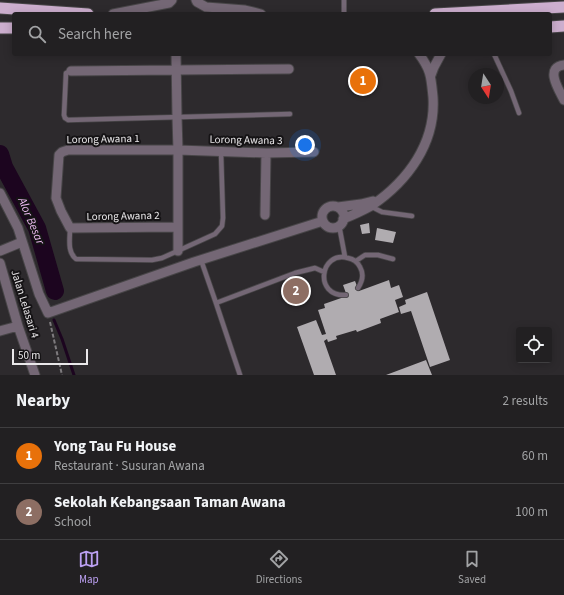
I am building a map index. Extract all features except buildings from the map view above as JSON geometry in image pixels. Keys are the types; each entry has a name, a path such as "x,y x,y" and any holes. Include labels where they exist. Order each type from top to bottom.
{"highway":[{"path":"471,12 564,7"},
{"path":"0,8 59,12"},
{"path":"552,27 564,26"},
{"path":"0,28 12,28"}],"street":[{"path":"123,12 169,3 172,0"},
{"path":"196,0 206,7 253,12"},
{"path":"176,56 178,251"},
{"path":"382,198 361,204 338,207 330,206 322,214 323,221 325,224 332,227 370,206 382,198 396,185 414,165 426,143 433,106 431,75 420,56"},
{"path":"431,75 440,56"},
{"path":"564,65 557,68 554,71 554,74 556,83 564,100"},
{"path":"71,71 289,69"},
{"name":"Lorong Awana 1","path":"70,228 56,198 59,155 62,152 68,150 178,150"},
{"name":"Lorong Awana 3","path":"178,150 266,153 314,152"},
{"path":"265,215 266,153"},
{"path":"0,194 18,228 39,294 48,313 200,260 323,221"},
{"path":"338,207 343,212 341,222"},
{"name":"Lorong Awana 2","path":"70,228 177,227"},
{"path":"0,250 22,242"},
{"name":"Jalan Lelasari 4","path":"0,263 18,326 35,375"},
{"path":"0,331 18,326"}],"lane":[{"path":"344,0 344,12"},
{"path":"495,56 519,113"},
{"path":"71,71 66,73 64,115 68,120 290,114"},
{"path":"70,228 70,249 72,256 76,259 152,260 162,258 214,234 222,226 223,218 221,152"},
{"path":"370,206 382,212 412,216"},
{"path":"341,222 345,257"},
{"path":"356,261 366,255 378,255 393,259"},
{"path":"346,295 341,295 331,291 325,283 324,272 326,267 334,259 345,257 356,261 359,265 362,276 362,281 358,288"},
{"path":"200,260 216,302 240,375"},
{"path":"216,302 295,273 315,268 324,272"}],"path":[{"path":"48,313 62,375"}],"waterway":[{"name":"Alor Besar","path":"0,154 4,167 37,228 55,291"},
{"name":"Alor Besar","path":"54,320 74,375"}],"place":[{"name":"Yong Tau Fu House","path":"363,81"},
{"name":"Sekolah Kebangsaan Taman Awana","path":"296,291"}]}
